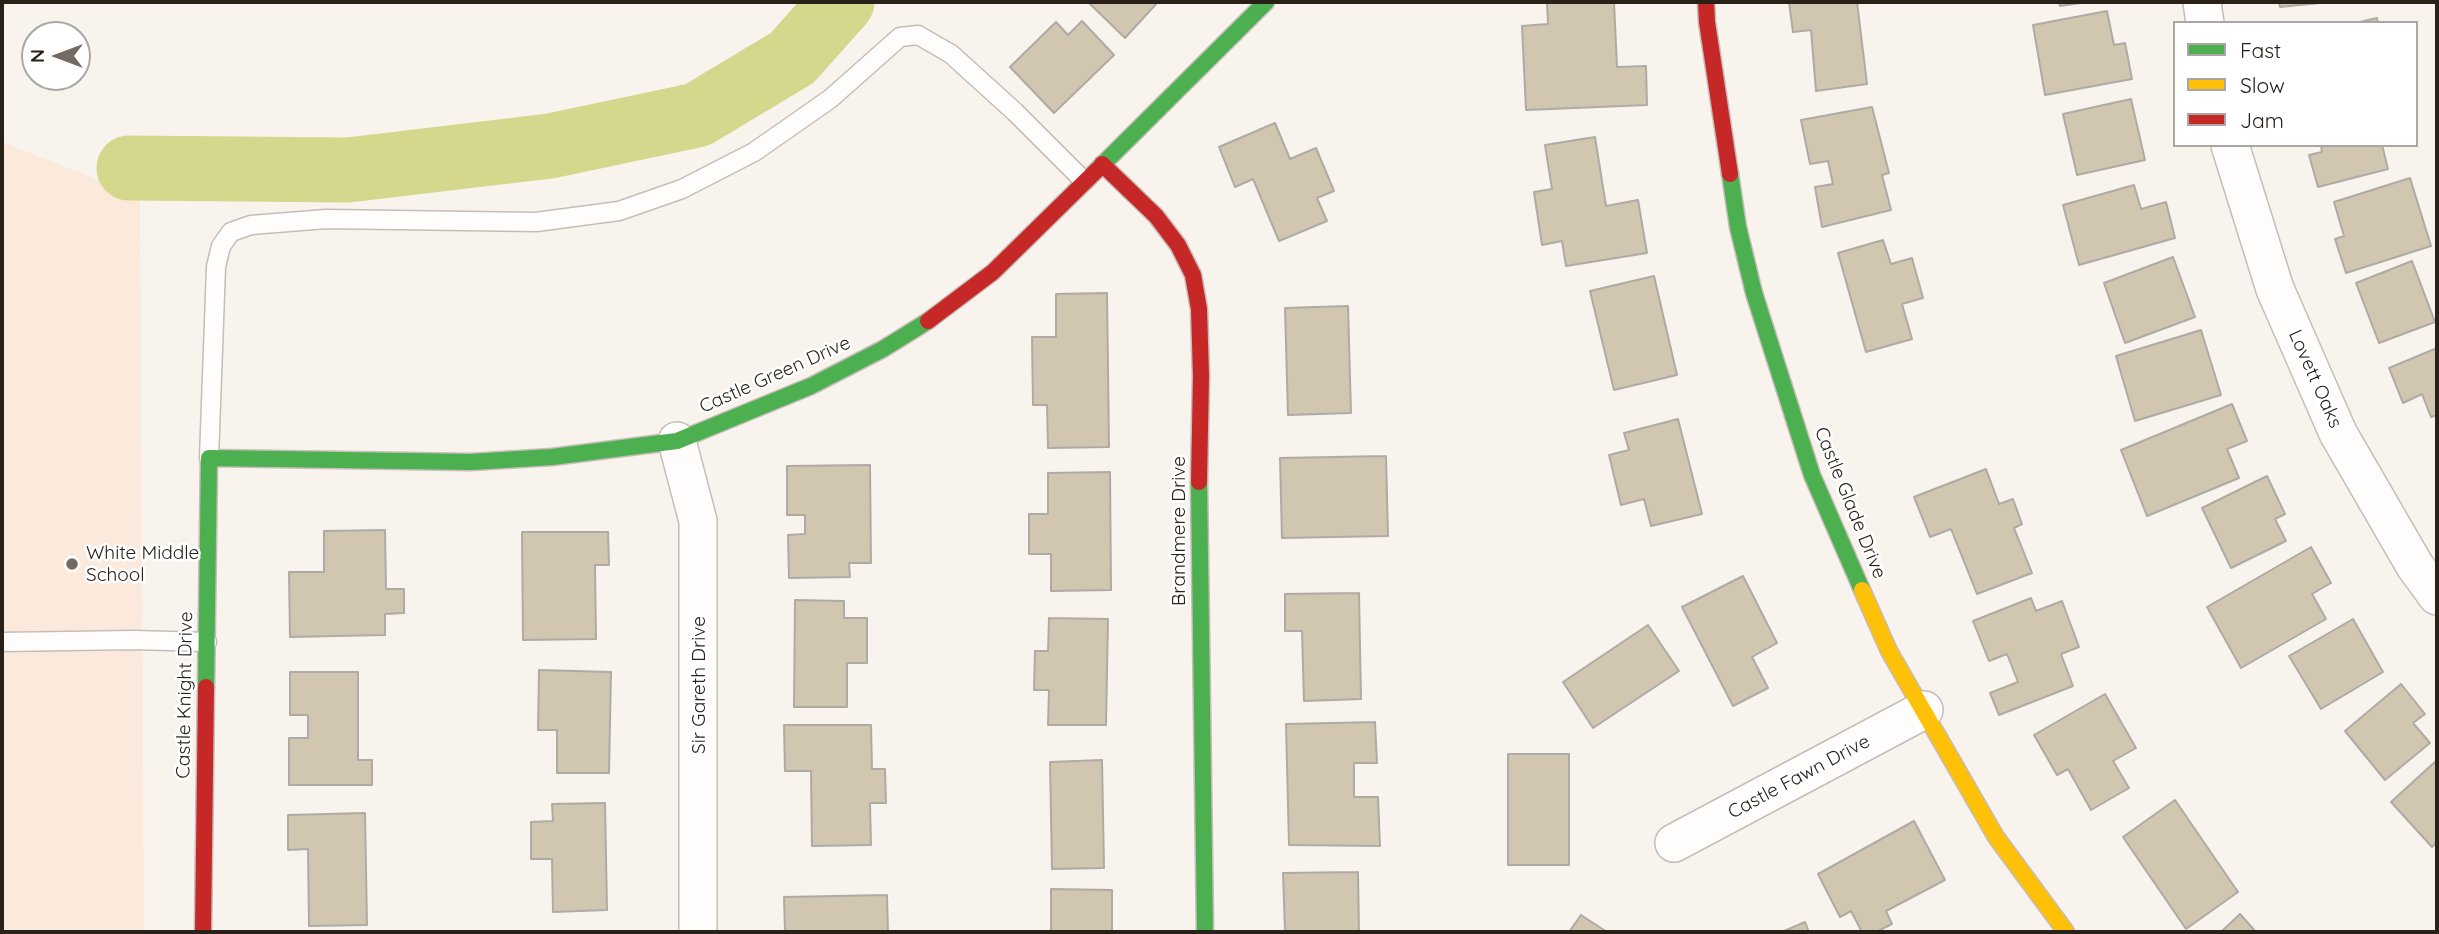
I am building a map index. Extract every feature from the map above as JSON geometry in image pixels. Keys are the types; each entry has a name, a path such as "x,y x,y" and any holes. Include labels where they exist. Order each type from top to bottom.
{"street":[{"name":"Castle Green Drive","path":"209,458 471,462 552,457 677,441 811,386 883,349 943,312 993,272 1266,2"},
{"name":"Castle Glade Drive","path":"1706,2 1738,227 1754,293 1812,475 1889,651 1996,837 2066,932"},
{"path":"2202,2 2205,21"},
{"name":"Lovett Oaks","path":"2231,147 2275,289 2339,433 2401,544 2437,596"},
{"name":"Brandmere Drive","path":"1102,164 1156,216 1178,245 1194,275 1199,309 1205,932"},
{"name":"Sir Gareth Drive","path":"677,441 698,521 698,932"},
{"name":"Castle Knight Drive","path":"203,932 209,458"},
{"name":"Castle Fawn Drive","path":"1674,843 1924,710"}],"lane":[{"path":"209,458 216,267 221,246 231,232 251,225 327,219 536,222 619,211 682,189 754,152 830,99 901,37 918,35 951,54 1015,112 1084,181"},
{"path":"2,642 207,642"},
{"path":"190,932 203,932"}],"shaded area":[{"name":"White Middle School","path":"2,142 140,196 144,932 2,932"}],"building":[{"path":"1088,2 1158,2 1125,38"},
{"path":"1547,2 1614,2 1617,67 1646,66 1647,105 1526,110 1522,26 1548,24"},
{"path":"1789,2 1857,2 1867,84 1816,91 1811,30 1793,32"},
{"path":"2059,2 2087,2 2060,6"},
{"path":"2279,2 2330,2 2280,7"},
{"path":"2107,11 2114,45 2125,43 2132,79 2045,95 2033,25"},
{"path":"1082,21 1114,55 1054,113 1010,67 1056,22 1068,35"},
{"path":"2131,99 2145,160 2077,175 2063,114"},
{"path":"1872,107 1889,173 1882,175 1891,210 1822,227 1815,187 1833,184 1828,161 1810,164 1801,120"},
{"path":"1275,123 1290,159 1316,148 1334,191 1317,198 1327,221 1279,241 1253,179 1235,187 1219,147"},
{"path":"1595,137 1606,206 1638,200 1647,253 1566,266 1562,241 1542,245 1534,192 1552,189 1545,145"},
{"path":"2321,147 2382,147 2388,169 2318,187 2309,155 2322,152"},
{"path":"2410,178 2431,246 2346,273 2335,239 2344,236 2334,202"},
{"path":"2134,185 2141,209 2166,202 2175,238 2079,265 2063,205"},
{"path":"1883,240 1891,264 1912,258 1923,298 1902,304 1912,339 1866,352 1838,253"},
{"path":"2173,257 2195,317 2125,343 2104,283"},
{"path":"2412,261 2435,322 2379,343 2356,283"},
{"path":"1654,276 1677,375 1614,390 1590,291"},
{"path":"1107,293 1109,447 1048,448 1047,405 1033,405 1032,337 1056,337 1056,294"},
{"path":"1348,306 1351,413 1288,415 1285,308"},
{"path":"2201,330 2221,395 2135,421 2116,356"},
{"path":"2437,348 2437,415 2431,417 2422,394 2403,403 2389,368"},
{"path":"2232,404 2247,441 2227,449 2239,478 2147,516 2121,450"},
{"path":"1678,419 1702,514 1651,526 1644,499 1621,505 1609,455 1629,450 1624,433"},
{"path":"1386,456 1388,536 1282,538 1280,458"},
{"path":"870,465 871,563 849,563 850,577 789,578 788,535 805,534 805,515 787,515 787,466"},
{"path":"1986,469 1999,504 2013,499 2022,524 2014,528 2032,573 1977,594 1951,529 1930,537 1914,497"},
{"path":"1110,472 1111,590 1051,591 1051,554 1029,554 1029,514 1048,514 1048,473"},
{"path":"2267,476 2285,514 2275,519 2286,541 2231,568 2202,508"},
{"path":"385,530 386,589 404,589 404,613 385,614 385,635 290,637 289,572 324,572 324,531"},
{"path":"522,532 608,532 609,565 595,565 596,639 523,640"},
{"path":"2311,547 2331,583 2312,594 2326,619 2241,668 2207,607"},
{"path":"1743,576 1777,643 1752,657 1768,688 1733,706 1682,607"},
{"path":"1359,593 1361,699 1304,701 1302,631 1285,631 1285,594"},
{"path":"2031,598 2036,611 2062,601 2079,647 2061,654 2073,686 1999,715 1990,693 2018,682 2007,654 1989,661 1973,621"},
{"path":"795,600 844,601 844,618 867,618 867,663 847,663 847,707 794,707"},
{"path":"1049,618 1108,619 1106,725 1048,725 1049,690 1034,690 1035,651 1048,651"},
{"path":"2353,619 2383,672 2321,709 2289,656"},
{"path":"1648,625 1679,671 1593,728 1563,682"},
{"path":"539,670 611,672 609,773 557,773 557,730 538,730"},
{"path":"290,672 358,672 358,760 372,760 372,785 289,785 289,738 308,738 308,715 290,715"},
{"path":"2401,684 2425,714 2413,723 2430,743 2385,780 2345,731"},
{"path":"2105,694 2136,748 2113,761 2129,788 2091,810 2068,769 2057,775 2034,735"},
{"path":"1375,722 1377,763 1354,763 1354,797 1378,797 1380,846 1289,845 1286,724"},
{"path":"784,725 871,725 872,769 885,769 886,803 870,803 871,845 812,846 811,771 785,771"},
{"path":"1508,754 1569,754 1569,865 1508,865"},
{"path":"1102,760 1104,868 1052,869 1050,762"},
{"path":"2437,760 2437,842 2432,847 2391,802"},
{"path":"2175,800 2238,892 2186,929 2123,837"},
{"path":"605,803 607,910 553,912 552,859 531,859 531,822 553,821 552,804"},
{"path":"365,813 367,925 309,926 308,849 288,850 288,815"},
{"path":"1914,821 1945,880 1886,911 1892,924 1876,932 1862,932 1851,911 1840,917 1818,874"},
{"path":"1358,872 1359,932 1285,932 1283,873"},
{"path":"1051,889 1112,890 1112,932 1051,932"},
{"path":"887,895 888,932 785,932 784,897"},
{"path":"2240,914 2256,932 2221,932"},
{"path":"1581,915 1607,932 1569,932"},
{"path":"1805,922 1809,932 1782,932"}],"waterway":[{"path":"129,168 348,170 550,146 697,115 792,58 842,2"}],"traffic: fast":[{"path":"1097,170 1266,2"},
{"path":"1730,174 1738,227 1754,293 1812,475 1862,590"},
{"path":"206,687 209,458 471,462 552,457 677,441 811,386 883,349 928,321"},
{"path":"1199,482 1205,932"}],"traffic: slow":[{"path":"1862,590 1889,651 1996,837 2066,932"}],"traffic: jam":[{"path":"1706,2 1730,174"},
{"path":"1102,164 1156,216 1178,245 1193,275 1199,309 1201,376 1199,482"},
{"path":"928,321 993,272 1097,170"},
{"path":"203,932 206,687"}],"place":[{"name":"White Middle School","path":"72,564"}]}
